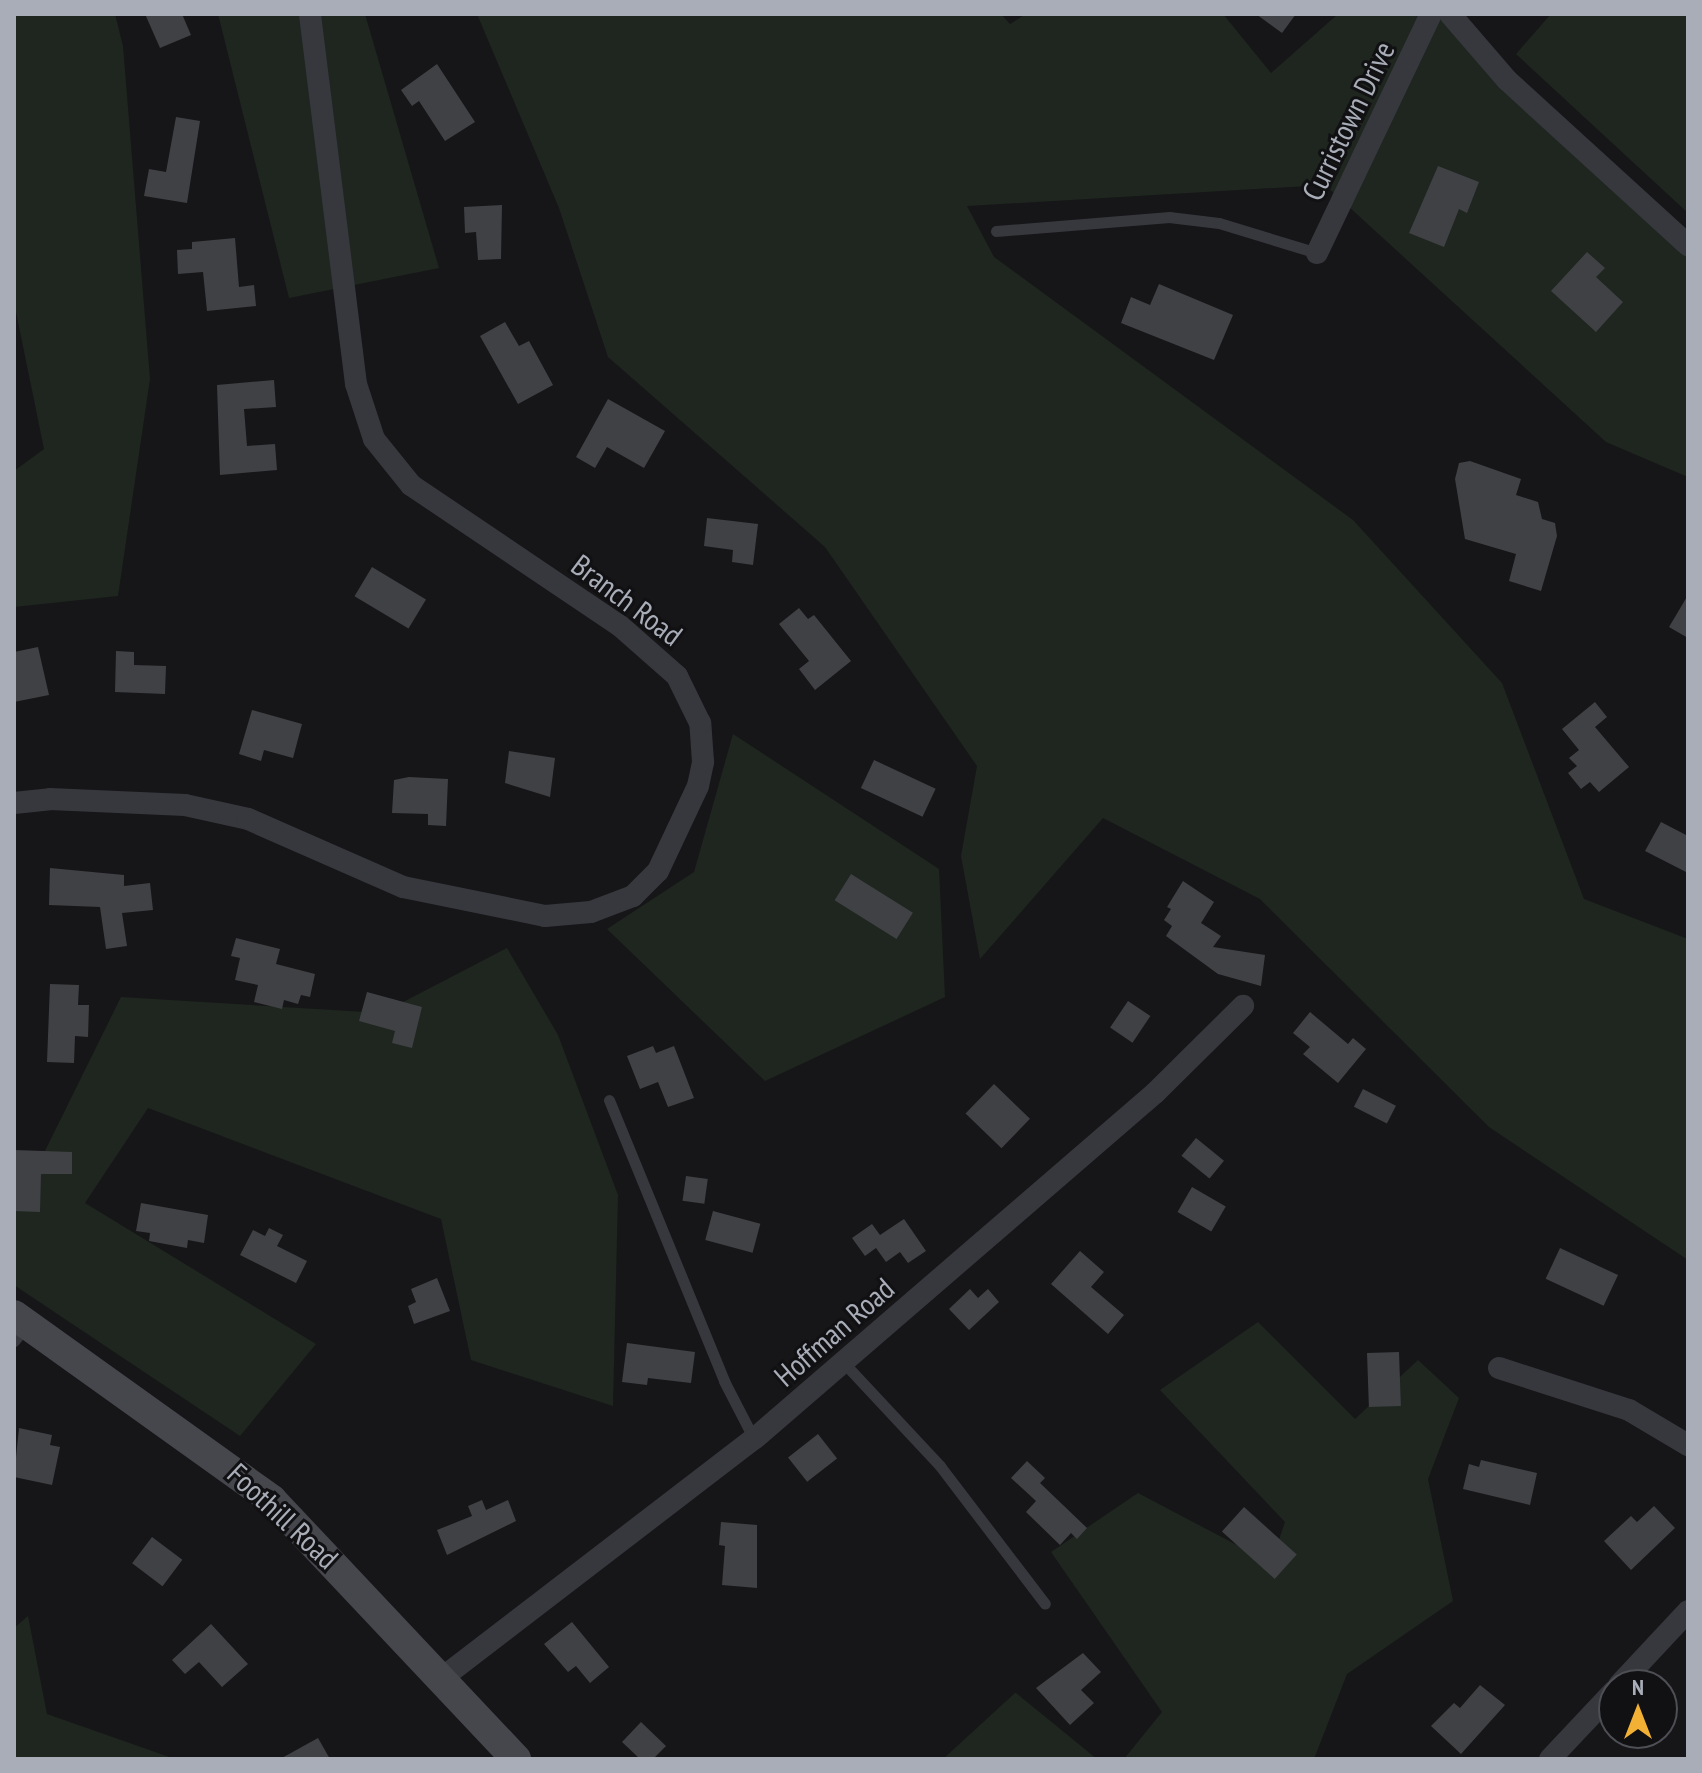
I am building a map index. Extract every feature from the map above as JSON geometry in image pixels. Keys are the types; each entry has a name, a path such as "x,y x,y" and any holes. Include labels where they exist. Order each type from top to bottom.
{"street":[{"name":"Branch Road","path":"14,803 50,799 185,805 248,819 403,887 508,913 545,916 591,912 633,896 658,871 698,786 703,762 700,723 677,676 620,626 411,485 374,439 356,384 310,14"},
{"name":"Curristown Drive","path":"1317,253 1431,14"},
{"path":"1450,14 1507,80 1688,245"},
{"name":"Hoffman Road","path":"442,1678 754,1439 1155,1093 1243,1006"},
{"name":"Foothill Road","path":"18,1327 272,1500 516,1759"},
{"path":"1499,1368 1629,1410 1688,1445"},
{"path":"1634,1669 1688,1611"},
{"path":"1550,1759 1598,1708"}],"lane":[{"path":"996,231 1169,217 1231,226 1317,253"},
{"path":"609,1100 724,1381 754,1439"},
{"path":"844,1363 940,1466 1045,1604"}],"shaded area":[{"path":"14,14 115,14 123,46 150,379 118,596 14,607 14,471 44,449 14,302"},
{"path":"218,14 365,14 439,268 289,298"},
{"path":"477,14 1001,14 1010,24 1026,14 1223,14 1271,73 1338,14 1443,14 1688,258 1688,477 1606,442 1325,185 967,206 994,257 1353,520 1502,683 1584,899 1688,939 1688,1260 1489,1127 1260,899 1103,818 980,959 961,856 977,766 825,547 608,357 559,208"},
{"path":"1551,14 1688,14 1688,213 1516,54"},
{"path":"733,734 939,869 945,997 765,1081 607,929 694,872"},
{"path":"507,948 558,1035 618,1195 613,1406 471,1360 441,1219 148,1108 85,1203 316,1344 240,1436 14,1285 14,1201 41,1159 121,997 382,1013"},
{"path":"1258,1322 1355,1419 1418,1360 1459,1398 1428,1479 1453,1601 1347,1674 1314,1759 1124,1759 1162,1712 1051,1552 1138,1493 1271,1563 1285,1522 1160,1390"},
{"path":"28,1616 47,1714 175,1759 14,1759 14,1628"},
{"path":"1016,1693 1097,1759 943,1759"}],"building":[{"path":"145,14 182,14 191,35 160,48"},
{"path":"1256,14 1296,14 1282,33"},
{"path":"437,64 475,122 445,141 419,101 412,106 401,90"},
{"path":"176,117 200,121 187,203 144,196 149,169 166,172"},
{"path":"1438,166 1479,182 1467,213 1459,209 1444,247 1409,233"},
{"path":"502,205 501,259 478,260 476,232 465,233 464,207"},
{"path":"235,238 239,287 254,285 256,306 207,311 203,272 178,274 177,250 192,249 192,242"},
{"path":"1587,252 1605,268 1596,277 1623,302 1596,332 1551,291"},
{"path":"1159,284 1233,315 1214,360 1121,323 1131,297 1150,305"},
{"path":"505,322 519,346 529,341 553,385 518,404 480,336"},
{"path":"274,380 276,407 244,409 247,446 275,444 277,470 220,475 217,385"},
{"path":"608,399 665,431 644,468 607,447 595,468 576,457"},
{"path":"1470,461 1521,479 1516,495 1538,502 1542,519 1555,523 1557,536 1541,591 1509,581 1516,554 1465,539 1455,479 1459,463"},
{"path":"707,518 758,524 753,565 732,562 733,550 704,546"},
{"path":"372,567 426,599 408,629 354,596"},
{"path":"1688,595 1688,638 1669,627"},
{"path":"799,608 808,619 814,615 851,661 815,690 799,669 809,661 779,624"},
{"path":"38,647 49,695 14,702 14,652"},
{"path":"116,651 134,652 134,665 166,666 165,694 115,692"},
{"path":"1595,702 1607,717 1595,727 1629,767 1599,792 1590,782 1581,789 1568,773 1577,766 1569,758 1579,750 1562,729"},
{"path":"252,710 302,724 293,758 264,750 261,761 239,754"},
{"path":"509,751 555,758 550,797 505,783"},
{"path":"874,760 936,789 923,817 861,788"},
{"path":"409,777 448,779 446,826 428,825 428,814 392,813 394,780"},
{"path":"1661,822 1688,836 1688,873 1645,851"},
{"path":"50,868 124,875 124,886 150,883 153,910 122,913 127,946 106,949 100,907 49,905"},
{"path":"851,874 913,913 896,939 835,900"},
{"path":"1183,881 1214,902 1201,923 1221,936 1213,947 1265,955 1261,986 1218,974 1166,936 1172,926 1164,920 1171,909 1167,907"},
{"path":"236,938 280,949 276,964 315,974 310,997 301,995 298,1004 284,1000 282,1009 254,1002 258,985 235,980 240,958 231,956"},
{"path":"50,984 79,985 78,1005 89,1005 88,1037 75,1036 74,1063 47,1062"},
{"path":"367,992 422,1007 412,1048 392,1043 395,1031 359,1021"},
{"path":"1128,1001 1150,1016 1132,1043 1110,1028"},
{"path":"1310,1012 1348,1044 1353,1038 1366,1049 1338,1083 1303,1054 1310,1047 1293,1033"},
{"path":"653,1046 656,1053 674,1046 694,1098 668,1107 658,1082 640,1089 627,1056"},
{"path":"994,1084 1030,1119 1001,1148 966,1113"},
{"path":"1363,1089 1396,1106 1387,1124 1354,1107"},
{"path":"1196,1138 1224,1161 1210,1179 1182,1156"},
{"path":"14,1150 72,1152 72,1174 41,1174 40,1212 14,1211"},
{"path":"686,1176 708,1179 704,1204 683,1201"},
{"path":"1192,1187 1226,1206 1211,1232 1178,1212"},
{"path":"141,1203 208,1215 204,1243 188,1240 187,1248 149,1241 150,1233 136,1231"},
{"path":"713,1211 760,1224 753,1253 705,1240"},
{"path":"904,1219 926,1251 908,1263 900,1252 886,1262 876,1248 865,1256 852,1238 872,1224 880,1235"},
{"path":"269,1228 283,1235 277,1246 307,1261 296,1283 240,1255 253,1230 265,1236"},
{"path":"1560,1248 1618,1275 1604,1306 1546,1279"},
{"path":"1080,1251 1104,1272 1091,1287 1124,1315 1108,1334 1051,1284"},
{"path":"437,1278 450,1311 414,1324 408,1306 416,1302 411,1289"},
{"path":"970,1289 978,1298 988,1289 999,1302 969,1330 949,1309"},
{"path":"627,1343 695,1352 691,1383 648,1378 647,1385 622,1382"},
{"path":"1399,1352 1401,1406 1369,1407 1367,1353"},
{"path":"19,1428 52,1435 50,1445 60,1447 52,1485 14,1477"},
{"path":"818,1434 837,1458 807,1482 788,1457"},
{"path":"1481,1460 1537,1473 1530,1505 1463,1489 1469,1464 1479,1467"},
{"path":"1027,1461 1045,1478 1040,1483 1087,1528 1077,1539 1071,1533 1060,1545 1026,1512 1036,1501 1011,1478"},
{"path":"482,1500 486,1510 508,1500 516,1521 447,1555 437,1530 472,1516 468,1506"},
{"path":"1654,1506 1675,1528 1631,1570 1604,1541 1631,1516 1637,1522"},
{"path":"1244,1507 1297,1555 1275,1579 1222,1532"},
{"path":"721,1522 757,1525 757,1588 722,1585 725,1546 719,1545"},
{"path":"152,1537 182,1560 162,1586 132,1563"},
{"path":"572,1622 609,1667 590,1683 576,1666 568,1672 544,1644"},
{"path":"211,1624 248,1664 222,1687 199,1662 185,1674 172,1660"},
{"path":"1083,1653 1101,1672 1081,1690 1094,1703 1070,1725 1036,1688"},
{"path":"1480,1685 1505,1705 1461,1754 1431,1726 1454,1703 1460,1708"},
{"path":"641,1722 666,1746 653,1759 640,1759 622,1742"},
{"path":"318,1738 330,1759 280,1759"}]}
